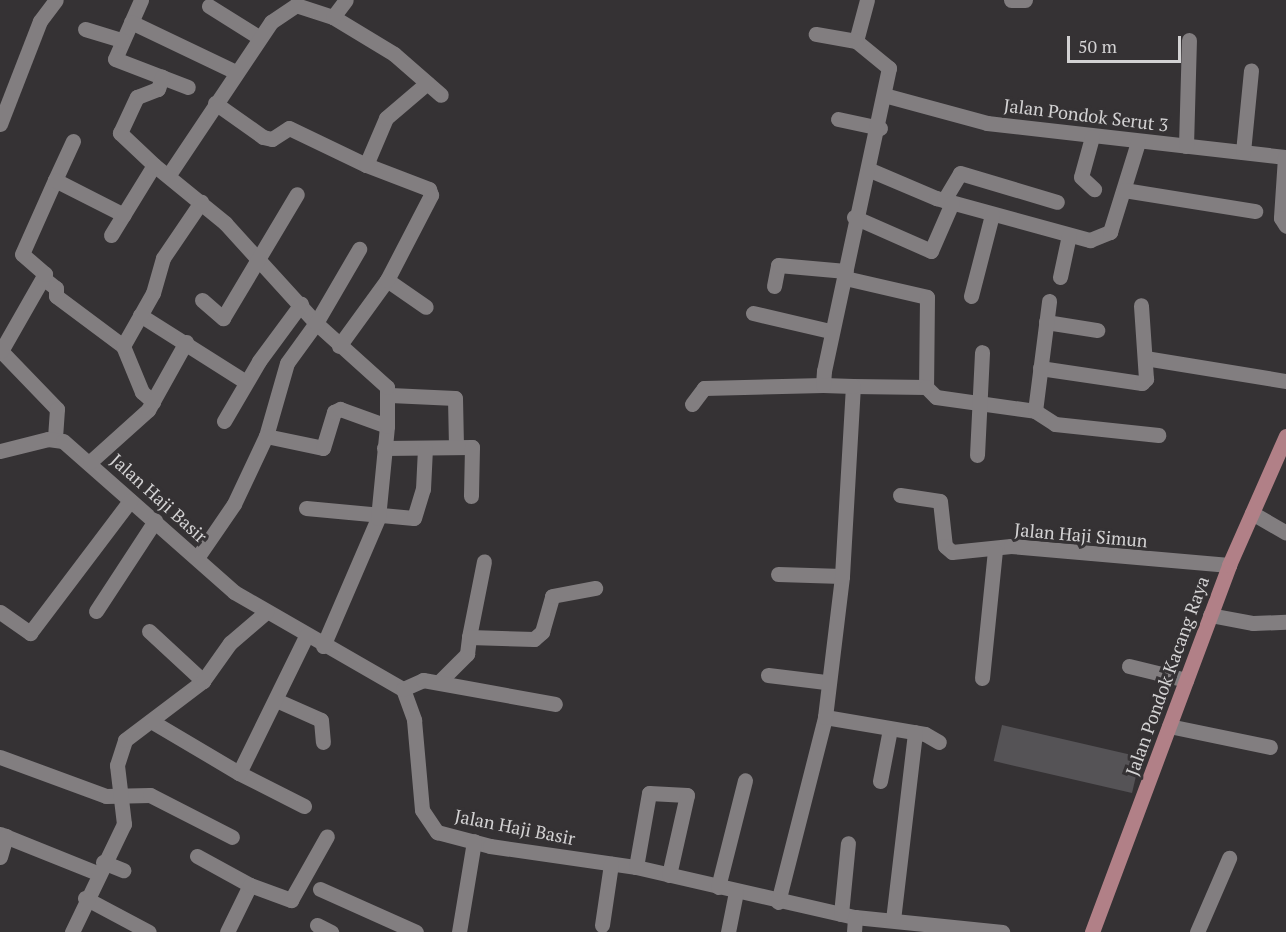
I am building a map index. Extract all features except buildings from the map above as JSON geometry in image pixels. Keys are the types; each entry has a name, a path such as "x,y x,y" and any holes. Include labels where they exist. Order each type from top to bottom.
{"main road":[{"name":"Jalan Pondok Kacang Raya","path":"1096,931 1210,615 1251,513 1286,436"}],"street":[{"path":"0,124 40,21 56,0"},
{"path":"141,0 115,59 188,87"},
{"path":"279,0 333,17 394,54 441,95"},
{"path":"333,17 345,0"},
{"path":"856,41 867,0"},
{"path":"1011,0 1025,0"},
{"path":"170,173 260,38 296,5"},
{"path":"209,6 260,38"},
{"path":"131,22 236,72"},
{"path":"85,29 122,40"},
{"path":"816,34 856,41 887,63 880,128 870,170 854,217 846,274 830,331 823,385"},
{"path":"1186,146 1189,40"},
{"path":"1243,152 1251,70"},
{"path":"162,77 158,89 137,97 120,133 154,165 170,173 201,202 339,346 371,367 390,395 378,518 323,646"},
{"path":"366,165 386,118 427,83"},
{"name":"Jalan Pondok Serut 3","path":"884,95 987,123 1092,137 1286,157"},
{"path":"215,103 263,137 272,139 289,128 366,165 431,192 387,280 339,346"},
{"path":"838,119 880,128"},
{"path":"1092,137 1081,177 1094,189"},
{"path":"73,141 22,254 56,296 123,346 133,360 142,393 153,402"},
{"path":"870,170 948,202 992,215 1069,235 1106,236 1124,190 1138,142"},
{"path":"1286,157 1281,218 1286,226"},
{"path":"111,235 154,165"},
{"path":"854,217 931,251 960,172 1057,202"},
{"path":"55,180 124,215"},
{"path":"1124,190 1255,211"},
{"path":"202,300 223,318 261,263 297,194"},
{"path":"123,346 140,315 163,258 201,202"},
{"path":"971,296 992,215"},
{"path":"1060,277 1069,235"},
{"path":"197,558 234,504 266,436 287,363 316,323 359,249"},
{"path":"774,286 778,266 846,274 927,297 926,387"},
{"path":"0,451 55,438 57,409 0,350 43,278"},
{"path":"387,280 426,307"},
{"path":"1035,411 1049,301"},
{"path":"224,421 246,382 301,304"},
{"path":"1040,368 1142,383 1145,358 1141,305"},
{"path":"753,312 830,331"},
{"path":"140,315 246,382"},
{"path":"1046,322 1096,330"},
{"path":"90,462 153,402 186,342"},
{"path":"977,455 982,352"},
{"path":"1145,358 1286,381"},
{"path":"692,404 704,388 823,385 926,387 936,397 1035,411 1055,424 1158,435"},
{"path":"778,902 825,717 826,682 842,576 854,386"},
{"path":"390,395 455,398 456,447"},
{"path":"266,436 323,448 334,412 340,409 387,426"},
{"name":"Jalan Haji Basir","path":"55,438 90,462 130,501 266,612 323,646 404,689 414,720 427,825 474,841 636,867 850,921 893,920 1002,932"},
{"path":"384,448 474,448 471,496"},
{"path":"306,508 378,518 408,519 419,512 425,448"},
{"name":"Jalan Haji Simun","path":"900,495 940,501 945,546 952,552 995,551 1011,546 1230,565"},
{"path":"0,612 30,633 130,501"},
{"path":"1251,513 1286,533"},
{"path":"96,611 155,521"},
{"path":"982,678 995,551"},
{"path":"439,682 467,654 484,561"},
{"path":"778,574 842,576"},
{"path":"469,638 534,639 542,632 552,596 595,588"},
{"path":"72,932 85,898 124,824 118,752 125,740 203,681 230,643 266,612"},
{"path":"1210,615 1252,623 1286,622"},
{"path":"149,631 203,681"},
{"path":"239,773 306,636"},
{"path":"1129,666 1186,680"},
{"path":"768,675 826,682"},
{"path":"404,689 423,680 555,704"},
{"path":"276,700 321,720 323,742"},
{"path":"825,717 915,732 939,742"},
{"path":"151,721 239,773 304,806"},
{"path":"1169,726 1270,747"},
{"path":"880,782 890,729"},
{"path":"893,920 915,732"},
{"path":"0,757 97,794 121,797 150,795 232,837"},
{"path":"718,887 745,780"},
{"path":"636,867 649,793 687,795 669,875"},
{"path":"0,856 3,835 100,867 123,870"},
{"path":"197,856 250,885 291,900 327,836"},
{"path":"459,932 474,841"},
{"path":"848,843 850,921"},
{"path":"1197,932 1230,858"},
{"path":"603,925 611,864"},
{"path":"227,932 250,885"},
{"path":"320,889 416,932"},
{"path":"728,932 736,892"},
{"path":"85,898 149,932"},
{"path":"317,925 331,932"}]}
